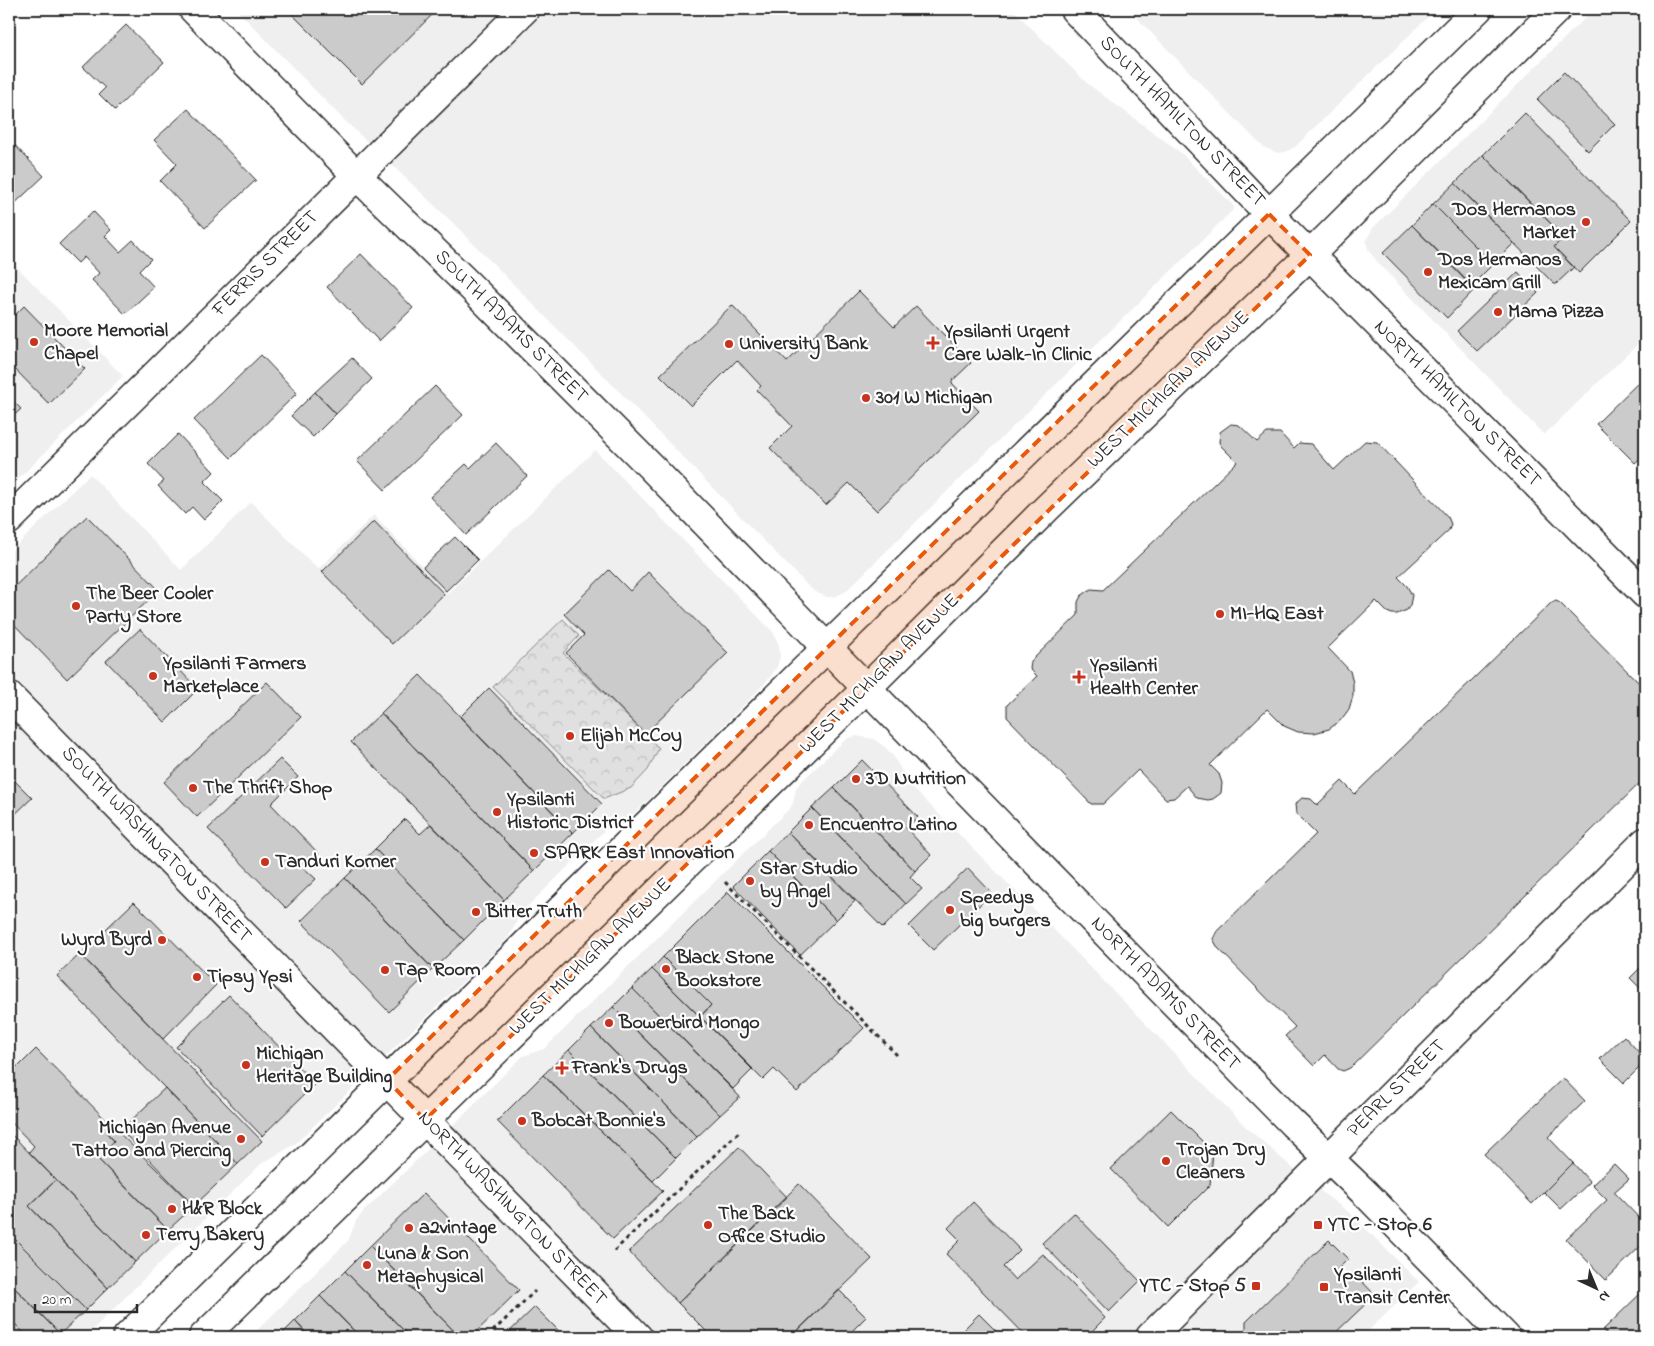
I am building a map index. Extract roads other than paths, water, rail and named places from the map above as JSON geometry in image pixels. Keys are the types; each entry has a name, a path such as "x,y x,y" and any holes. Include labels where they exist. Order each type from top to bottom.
{"main road":[{"name":"SOUTH ADAMS STREET","path":"193,9 356,175 650,466 826,648"},
{"name":"FERRIS STREET","path":"9,520 525,9"},
{"name":"SOUTH HAMILTON STREET","path":"1074,9 1270,214"},
{"path":"127,1337 386,1080 1478,9"},
{"name":"WEST MICHIGAN AVENUE","path":"203,1337 866,689 1054,502 1310,255 1556,9"},
{"name":"NORTH HAMILTON STREET","path":"1270,214 1645,594"},
{"name":"NORTH ADAMS STREET","path":"826,648 1193,1022 1506,1337"},
{"name":"SOUTH WASHINGTON STREET","path":"9,696 386,1080"},
{"name":"PEARL STREET","path":"1150,1337 1645,842"},
{"name":"NORTH WASHINGTON STREET","path":"386,1080 638,1337"}],"place":[{"name":"Dos Hermanos Market","path":"1586,222"},
{"name":"Dos Hermanos Mexicam Grill","path":"1428,272"},
{"name":"Mama Pizza","path":"1498,312"},
{"name":"Moore Memorial Chapel","path":"34,342"},
{"name":"Ypsilanti Urgent Care Walk-In Clinic","path":"933,343"},
{"name":"University Bank","path":"729,344"},
{"name":"301 W Michigan","path":"866,398"},
{"name":"The Beer Cooler Party Store","path":"76,606"},
{"name":"MI-HQ East","path":"1220,614"},
{"name":"Ypsilanti Farmers Marketplace","path":"153,676"},
{"name":"Ypsilanti Health Center","path":"1079,677"},
{"name":"Elijah McCoy","path":"570,736"},
{"name":"3D Nutrition","path":"856,779"},
{"name":"The Thrift Shop","path":"193,788"},
{"name":"Ypsilanti Historic District","path":"497,812"},
{"name":"Encuentro Latino","path":"809,825"},
{"name":"SPARK East Innovation","path":"534,853"},
{"name":"Tanduri Korner","path":"265,862"},
{"name":"Star Studio by Angel","path":"750,881"},
{"name":"Speedys big burgers","path":"950,910"},
{"name":"Bitter Truth","path":"476,912"},
{"name":"Wyrd Byrd","path":"162,940"},
{"name":"Black Stone Bookstore","path":"666,969"},
{"name":"Tap Room","path":"385,970"},
{"name":"Tipsy Ypsi","path":"197,977"},
{"name":"Bowerbird Mongo","path":"609,1023"},
{"name":"Michigan Heritage Building","path":"246,1065"},
{"name":"Frank's Drugs","path":"562,1068"},
{"name":"Bobcat Bonnie's","path":"522,1121"},
{"name":"Michigan Avenue Tattoo and Piercing","path":"241,1139"},
{"name":"Trojan Dry Cleaners","path":"1166,1161"},
{"name":"H&R Block","path":"172,1209"},
{"name":"The Back Office Studio","path":"708,1225"},
{"name":"YTC - Stop 6","path":"1318,1225"},
{"name":"a2vintage","path":"409,1228"},
{"name":"Terry Bakery","path":"146,1235"},
{"name":"Luna & Son Metaphysical","path":"367,1265"},
{"name":"YTC - Stop 5","path":"1256,1286"},
{"name":"Ypsilanti Transit Center","path":"1324,1287"}]}
